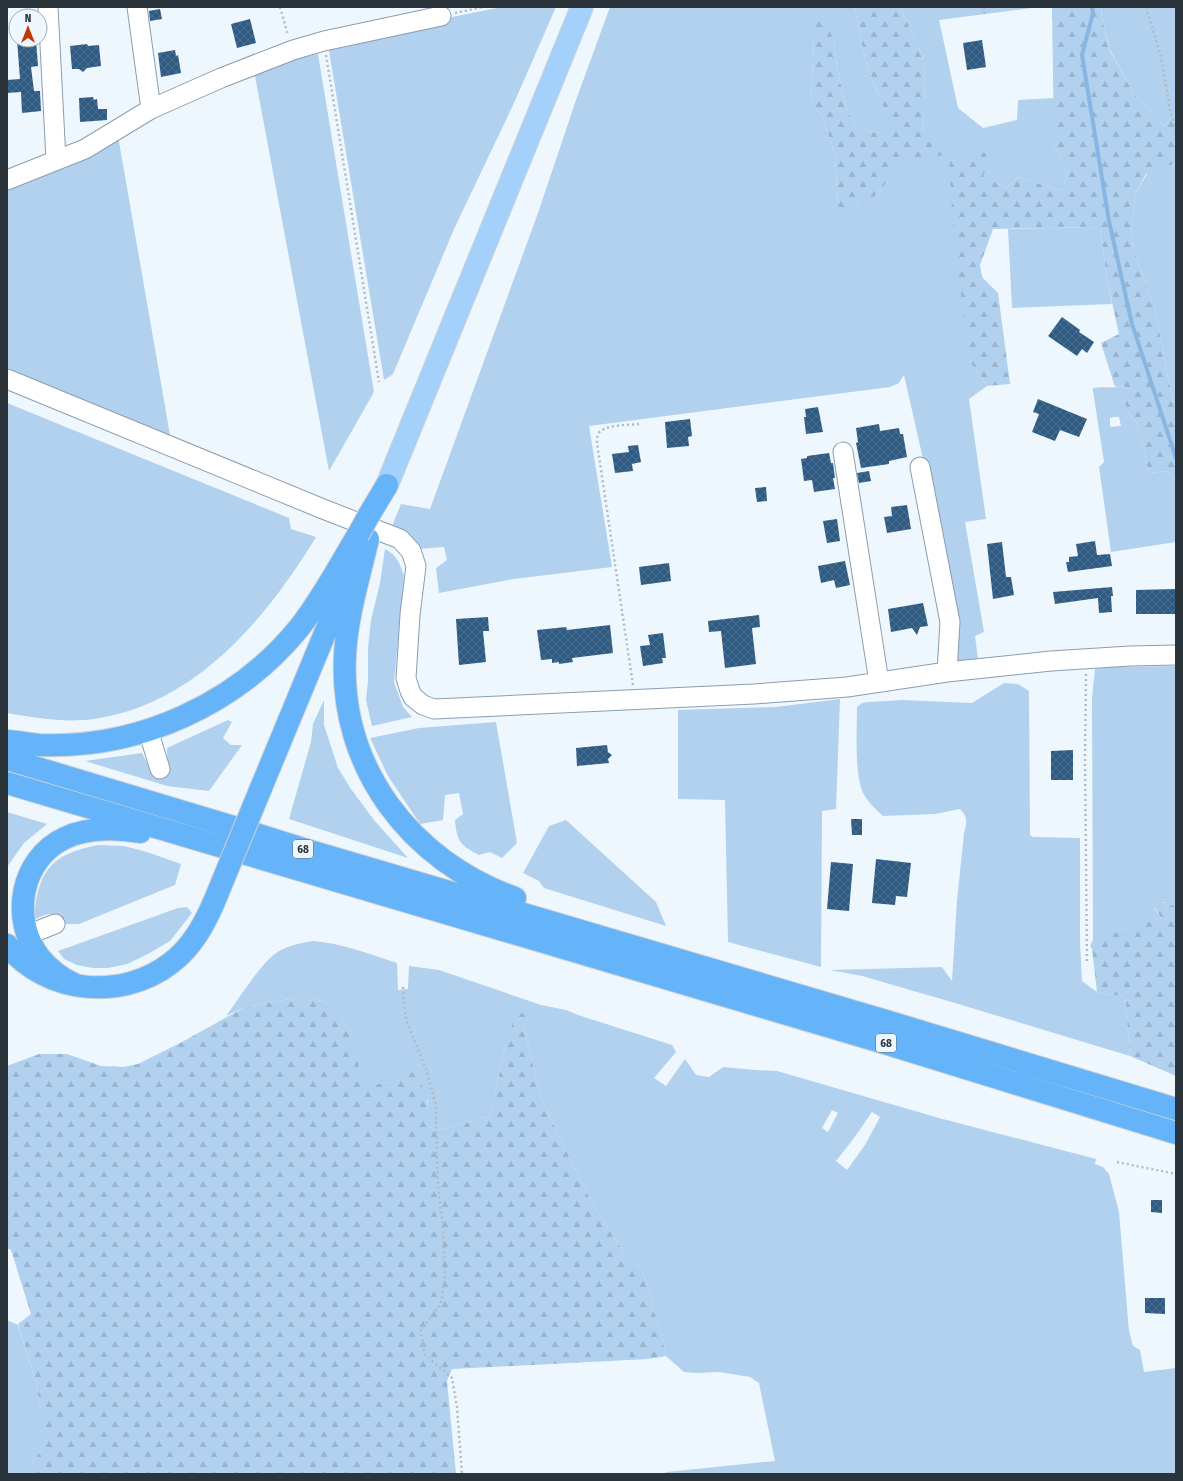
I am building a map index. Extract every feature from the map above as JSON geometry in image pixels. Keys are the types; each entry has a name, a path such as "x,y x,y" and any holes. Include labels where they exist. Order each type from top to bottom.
{"highway":[{"path":"7,945 22,960 34,969 62,982 91,988 120,986 135,982 161,970 172,963 189,945 206,919 214,902 372,516 387,485"},
{"path":"7,741 40,745 93,742 119,738 166,724 206,706 239,685 271,659 300,627 364,538"},
{"path":"364,538 346,641 346,695 355,738 365,764 378,790 399,819 414,836 448,864 500,893 572,916 601,936"},
{"name":"68","path":"7,759 1176,1109"},
{"name":"68","path":"7,782 878,1041 1176,1133"},
{"path":"76,986 56,974 47,966 33,947 27,935 22,915 22,903 27,880 32,869 46,851 64,838 86,831 117,830 145,833 187,846 223,847"}],"main road":[{"path":"387,485 582,7"}],"street":[{"path":"48,7 56,160"},
{"path":"137,7 151,109"},
{"path":"7,180 85,149 151,109 221,78 293,50 324,41 441,16"},
{"path":"7,379 400,539 411,551 416,566 405,670 406,678 413,697 422,705 434,709 754,694 847,687 947,672 1087,658 1176,655"},
{"path":"843,452 879,682"},
{"path":"920,467 950,622 947,672"},
{"path":"148,730 160,769"},
{"path":"27,935 55,924"}],"path":[{"path":"280,7 293,50"},
{"path":"441,16 483,7"},
{"path":"984,7 985,16"},
{"path":"1146,7 1161,56 1176,130"},
{"path":"324,41 379,382"},
{"path":"635,700 597,435 602,430 610,427 640,424"},
{"path":"1087,658 1087,963"},
{"path":"403,987 404,1004 408,1022 426,1069 436,1105 438,1186 445,1274 441,1303 421,1330 424,1354 452,1378 457,1407 462,1474"},
{"path":"1117,1162 1176,1174"}],"green space":[{"path":"502,7 556,7 514,103 454,229 393,374 384,380 328,45 402,27"},
{"path":"610,7 855,7 866,62 892,125 877,133 856,127 845,104 837,67 834,39 812,18 814,38 811,101 823,118 835,155 838,206 875,196 903,163 923,136 925,76 922,54 900,7 1040,7 939,20 958,108 983,128 1017,120 1018,100 1054,98 1054,144 1068,176 1061,191 1018,177 1006,188 982,176 972,161 949,162 971,363 987,386 969,399 986,519 965,522 984,632 975,636 978,659 956,662 938,525 904,375 899,383 890,387 589,426 612,567 514,579 439,593 436,568 447,560 444,547 419,549 414,540 405,531 392,526 401,504 430,509 538,213 576,100"},
{"path":"855,7 900,7 922,54 925,76 923,136 943,155 903,163 875,196 850,209 838,207 835,155 823,118 811,101 814,38 811,18 826,25 834,39 837,67 845,104 856,127 877,133 891,125 866,62"},
{"path":"1052,7 1101,7 1102,18 1110,51 1134,94 1164,126 1176,113 1176,164 1165,166 1158,174 1146,174 1135,194 1131,236 1134,250 1155,309 1176,418 1176,479 1167,471 1149,473 1138,426 1128,411 1123,399 1123,393 1127,388 1122,386 1116,387 1114,384 1101,343 1119,334 1107,280 1100,227 993,229 980,265 982,277 998,293 1010,384 987,386 971,363 955,254 949,161 972,161 979,151 985,153 990,163 983,176 1006,188 1018,177 1061,191 1068,176 1054,144"},
{"path":"1101,7 1176,7 1176,113 1164,126 1134,94 1110,50 1102,18"},
{"path":"318,54 374,392 329,471 254,71 285,61"},
{"path":"118,136 170,435 7,368 7,186 51,170 66,168"},
{"path":"1176,164 1176,418 1155,309 1134,250 1131,236 1135,194 1147,174 1158,174 1165,166"},
{"path":"1100,227 1107,280 1112,304 1012,308 1008,229"},
{"path":"1122,386 1127,388 1123,399 1128,411 1138,426 1149,473 1167,471 1176,479 1176,542 1111,552 1099,467 1104,462 1093,388","holes":["1119,417 1121,426 1111,427 1110,418"]},
{"path":"7,403 289,518 291,529 316,537 274,598 250,627 224,654 195,677 164,696 130,711 94,719 61,720 7,713"},
{"path":"385,549 395,557 404,576 394,682 403,707 412,717 372,726 366,700 368,680 368,648 371,620 380,583"},
{"path":"1176,666 1176,907 1174,904 1166,908 1164,902 1160,903 1154,908 1161,918 1125,929 1092,949 1090,946 1093,940 1092,698 1095,669 1109,667"},
{"path":"1004,683 1018,684 1029,691 1030,835 1033,837 1080,838 1080,942 1082,981 1097,992 1125,997 1130,1056 862,976 830,970 942,967 952,981 957,901 966,817 960,809 935,814 883,816 874,808 863,793 858,774 857,707 862,703 868,702 903,700 972,703"},
{"path":"840,699 836,809 822,811 821,967 728,942 725,800 678,799 678,710 776,707"},
{"path":"324,700 324,725 338,768 351,789 374,820 408,858 289,819 311,742 313,724"},
{"path":"228,720 232,722 223,738 231,745 242,745 209,791 167,786 85,761 142,753 151,771 168,768 167,748"},
{"path":"496,722 517,843 502,858 490,852 479,855 464,845 458,838 455,820 463,814 459,793 445,795 443,820 420,824 388,776 370,738 419,728"},
{"path":"7,812 47,824 24,843 7,867"},
{"path":"566,820 656,902 666,926 544,888 539,881 523,873 549,826"},
{"path":"99,845 124,846 147,852 181,864 175,885 79,924 66,924 58,917 51,914 44,915 34,920 39,889 43,877 50,868 58,860 69,854"},
{"path":"1158,902 1165,903 1166,908 1174,904 1176,907 1176,1076 1130,1056 1125,997 1097,992 1092,949 1105,938 1133,926 1161,918 1153,905"},
{"path":"187,907 192,913 170,941 127,964 108,968 93,968 77,965 64,959 58,951 178,908"},
{"path":"313,941 344,946 397,963 398,990 408,989 409,966 439,970 541,1005 566,1010 672,1045 676,1052 654,1078 666,1086 685,1059 696,1075 709,1077 723,1067 777,1071 939,1118 1096,1159 1095,1164 1103,1167 1109,1174 1119,1212 1129,1331 1133,1346 1140,1350 1144,1372 1176,1368 1176,1474 662,1474 667,1472 775,1461 759,1383 750,1377 719,1372 684,1372 666,1356 660,1328 653,1309 649,1286 639,1266 624,1253 593,1205 541,1099 524,1027 505,1047 490,1116 441,1130 428,1127 428,1100 391,1082 374,1084 360,1076 351,1031 329,1004 306,996 245,1007 226,1016 258,971 272,956 287,947","holes":["832,1110 838,1113 828,1132 822,1128","872,1112 880,1117 865,1145 847,1170 836,1161"]},
{"path":"306,996 329,1004 351,1031 361,1076 374,1084 391,1082 412,1072 422,1086 427,1097 428,1127 441,1130 490,1116 505,1047 516,1013 527,1014 524,1027 541,1099 593,1205 624,1253 639,1266 649,1286 653,1309 660,1328 666,1356 648,1359 452,1369 447,1381 456,1474 24,1474 41,1450 41,1411 36,1382 18,1324 31,1314 11,1250 7,1248 7,1066 39,1054 67,1054 101,1066 123,1067 138,1064 182,1042 245,1007"},
{"path":"7,1320 18,1325 36,1382 41,1411 41,1450 24,1474 7,1474"}],"building":[{"path":"160,9 162,19 150,21 149,11"},
{"path":"250,19 256,43 237,48 231,24"},
{"path":"982,40 986,67 967,70 963,43"},
{"path":"87,44 88,46 99,45 101,66 87,68 83,72 79,69 72,69 70,46"},
{"path":"18,48 37,48 38,66 31,67 34,91 40,91 41,111 22,113 21,92 7,93 7,80 20,79"},
{"path":"175,50 176,56 178,55 181,73 161,77 158,53"},
{"path":"93,97 94,100 97,99 98,109 107,109 107,120 80,122 79,98"},
{"path":"1062,317 1080,330 1079,332 1094,342 1087,353 1082,349 1077,356 1048,336"},
{"path":"1038,399 1087,419 1079,437 1060,430 1055,441 1032,432 1039,414 1033,412"},
{"path":"818,407 823,432 806,434 804,417 806,417 805,409"},
{"path":"690,419 692,436 688,437 689,446 667,448 665,422"},
{"path":"879,424 880,431 899,428 900,434 903,434 907,457 889,461 889,464 861,468 856,443 858,442 856,428"},
{"path":"638,445 641,462 632,464 633,471 615,473 612,454 629,452 628,446"},
{"path":"829,453 831,463 833,463 835,489 814,492 812,480 804,481 801,459 807,458 807,456"},
{"path":"869,471 871,481 859,483 857,473"},
{"path":"766,487 767,501 757,502 755,488"},
{"path":"907,505 911,529 887,533 884,517 892,516 891,507"},
{"path":"837,519 840,541 827,543 823,521"},
{"path":"1095,541 1097,555 1110,554 1112,566 1068,572 1066,562 1069,562 1069,557 1078,556 1076,544"},
{"path":"1002,542 1006,577 1011,577 1014,595 993,599 987,544"},
{"path":"845,561 850,585 836,588 834,580 821,583 818,566"},
{"path":"669,563 671,581 641,585 639,567"},
{"path":"1112,587 1112,612 1099,613 1098,598 1055,604 1053,592"},
{"path":"1176,589 1176,614 1136,614 1136,590"},
{"path":"923,603 928,626 920,627 917,635 912,628 891,632 888,609"},
{"path":"759,615 760,627 752,628 756,664 725,668 721,631 709,632 708,621"},
{"path":"488,617 489,631 483,631 486,662 459,665 456,619"},
{"path":"610,625 613,653 572,658 573,662 559,664 559,662 552,663 552,659 541,660 537,630 566,627 567,630"},
{"path":"663,633 666,658 662,658 663,663 643,666 640,646 650,645 648,635"},
{"path":"607,745 608,752 612,755 608,759 609,763 577,766 576,748"},
{"path":"1073,750 1073,780 1051,780 1051,751"},
{"path":"851,819 862,819 862,835 852,835"},
{"path":"876,859 911,863 907,897 896,896 895,905 872,903"},
{"path":"831,862 853,864 849,911 827,909"},
{"path":"1151,1200 1162,1200 1162,1213 1151,1212"},
{"path":"1145,1298 1165,1298 1165,1314 1145,1313"}],"waterway":[{"path":"1092,7 1093,13 1082,55 1109,221 1132,324 1176,458"}]}
